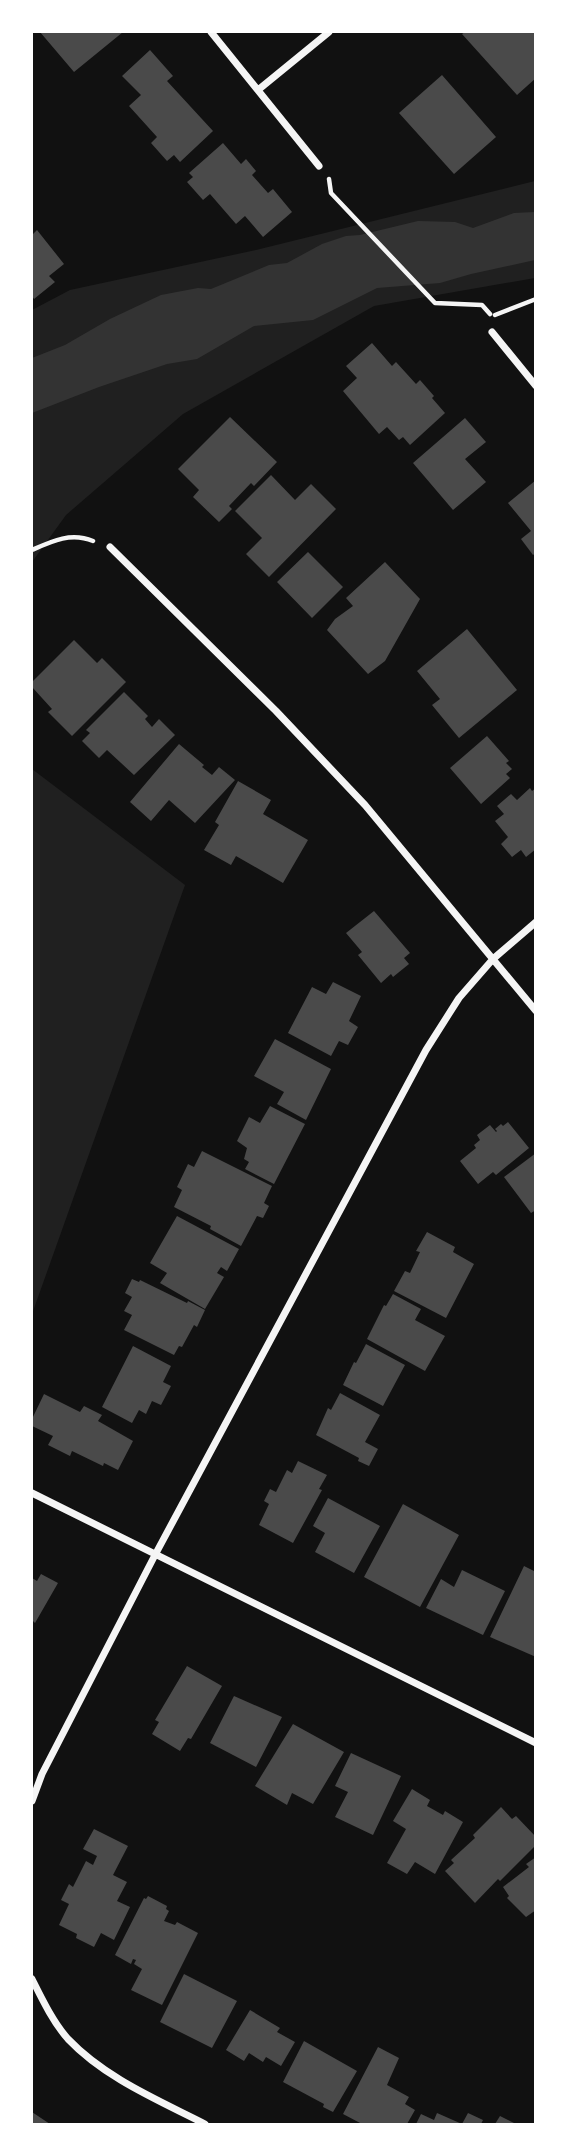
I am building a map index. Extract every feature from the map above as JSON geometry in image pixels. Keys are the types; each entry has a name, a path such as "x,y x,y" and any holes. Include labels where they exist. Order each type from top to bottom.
{"street":[{"path":"211,32 319,166"},
{"path":"258,90 329,32"},
{"path":"492,332 536,386"},
{"path":"110,547 276,711 365,805 536,1012"},
{"path":"32,1801 42,1774 155,1555 426,1050 459,998 493,959 536,922"},
{"path":"32,1493 536,1743"},
{"path":"32,1979 46,2007 68,2038 95,2062 122,2081 205,2124"}],"path":[{"path":"337,198 435,303 486,307 491,316 492,332"},
{"path":"491,316 536,299"},
{"path":"32,550 59,538 86,538 110,547"}],"shaded area":[{"path":"535,181 535,278 374,306 183,414 66,515 32,562 32,310 70,290 256,250"},
{"path":"535,212 535,260 440,283 377,288 313,320 254,326 197,359 167,364 32,413 32,358 65,345 110,319 161,295 198,288 211,289 269,265 287,263 322,244 346,236 418,221 455,222 473,228 514,213"},
{"path":"32,769 185,885 32,1314"}],"building":[{"path":"40,32 123,32 74,72"},
{"path":"536,32 536,78 517,95 462,34"},
{"path":"150,50 173,76 167,81 213,131 180,162 174,155 167,161 151,143 157,137 129,106 141,95 122,76"},
{"path":"442,75 496,137 454,174 399,113"},
{"path":"223,143 241,164 246,159 256,171 252,175 268,193 273,189 292,212 263,237 245,216 236,224 210,194 203,200 187,182 193,177 189,173"},
{"path":"37,230 64,264 49,276 55,282 34,299 32,235"},
{"path":"372,343 392,366 396,362 416,384 420,380 445,413 410,445 403,437 399,440 387,427 379,434 343,391 357,378 346,366"},
{"path":"230,417 277,462 254,486 251,483 229,506 232,509 219,522 193,497 199,490 178,469"},
{"path":"465,418 486,442 465,459 486,482 453,510 413,463"},
{"path":"271,475 295,500 311,484 336,509 269,577 246,554 262,538 235,511"},
{"path":"536,480 536,553 533,555 521,539 531,531 508,503"},
{"path":"308,552 343,587 312,618 277,582"},
{"path":"385,562 420,599 385,661 368,674 327,630 335,619 353,606 346,598"},
{"path":"467,629 517,690 459,738 432,705 440,699 417,671"},
{"path":"74,640 97,663 102,658 126,682 72,736 48,712 52,709 32,687 32,682"},
{"path":"124,692 148,716 145,719 152,727 159,719 175,735 134,775 107,750 99,758 82,741 90,733 86,730"},
{"path":"487,736 509,761 506,763 512,769 506,774 510,778 481,804 450,768"},
{"path":"179,744 212,775 219,767 235,780 195,823 169,800 151,821 130,802"},
{"path":"238,781 271,800 263,814 308,840 283,883 236,856 231,865 204,850 219,825 215,822"},
{"path":"530,788 532,791 536,788 536,849 526,857 521,850 512,857 501,844 508,837 495,821 504,814 497,806 511,794 517,800"},
{"path":"374,911 410,953 404,958 409,964 381,983 358,955 362,952 346,933"},
{"path":"333,982 361,996 349,1021 358,1027 348,1045 339,1041 331,1056 288,1033 312,987 326,994"},
{"path":"275,1039 331,1069 306,1120 277,1104 284,1092 254,1076"},
{"path":"270,1106 305,1124 274,1184 245,1169 249,1162 244,1159 247,1148 237,1141 249,1117 260,1123"},
{"path":"508,1122 529,1148 496,1175 493,1172 478,1184 460,1161 476,1148 474,1145 480,1140 477,1135 490,1125 496,1132 495,1129 501,1124 503,1126"},
{"path":"202,1151 272,1186 264,1203 269,1206 263,1218 257,1216 241,1246 210,1229 211,1226 174,1207 182,1190 177,1187 188,1164 194,1167"},
{"path":"536,1153 536,1210 531,1213 504,1177"},
{"path":"177,1216 239,1249 227,1271 221,1267 217,1273 224,1277 205,1309 160,1283 167,1273 150,1263"},
{"path":"427,1232 455,1247 453,1252 474,1264 446,1318 394,1291 405,1271 410,1273 420,1252 416,1251"},
{"path":"132,1279 139,1282 140,1280 205,1310 197,1327 194,1325 182,1347 179,1346 174,1355 124,1330 132,1315 124,1311 132,1297 125,1293"},
{"path":"393,1294 421,1309 415,1320 445,1336 425,1371 367,1339 384,1305 386,1306"},
{"path":"366,1344 405,1365 383,1406 343,1385"},
{"path":"133,1346 171,1366 163,1382 171,1386 161,1405 152,1401 146,1414 139,1410 132,1423 102,1407"},
{"path":"340,1393 380,1415 365,1442 378,1449 369,1466 316,1435 328,1408 331,1410"},
{"path":"44,1394 80,1412 84,1406 102,1415 98,1421 133,1441 118,1470 72,1451 70,1456 48,1445 53,1436 32,1426 32,1419"},
{"path":"298,1461 327,1475 319,1489 322,1490 293,1543 259,1525 269,1504 264,1501 270,1489 276,1492 287,1470 292,1473"},
{"path":"328,1498 380,1526 354,1573 315,1552 325,1533 313,1526"},
{"path":"403,1504 459,1535 420,1607 364,1577"},
{"path":"524,1566 536,1572 536,1657 490,1637"},
{"path":"462,1570 505,1591 483,1635 426,1608 441,1579 454,1587"},
{"path":"41,1574 58,1583 35,1623 32,1620 32,1578 37,1581"},
{"path":"187,1666 222,1686 191,1739 188,1738 180,1751 152,1734 159,1722 155,1720"},
{"path":"234,1696 282,1717 256,1767 210,1743"},
{"path":"293,1724 344,1752 313,1804 292,1793 287,1805 255,1786"},
{"path":"351,1753 401,1776 373,1835 335,1817 348,1792 335,1786"},
{"path":"412,1789 430,1800 427,1806 443,1815 445,1811 463,1822 435,1874 415,1862 407,1874 387,1863 406,1829 393,1821"},
{"path":"501,1807 512,1819 516,1816 536,1837 536,1845 475,1903 445,1871 454,1863 451,1860 475,1838 473,1835"},
{"path":"94,1829 128,1846 113,1875 127,1882 117,1901 130,1907 114,1940 101,1933 94,1947 59,1925 69,1904 61,1900 69,1884 73,1887 86,1861 93,1865 97,1856 83,1849"},
{"path":"536,1857 536,1910 526,1917 507,1898 509,1896 503,1887 529,1867 526,1864"},
{"path":"148,1896 167,1906 169,1911 164,1921 175,1925 177,1922 198,1933 162,2005 131,1990 142,1969 134,1964 136,1960 133,1959 131,1964 115,1955 144,1898"},
{"path":"184,1974 237,2001 212,2048 160,2022"},
{"path":"250,2010 280,2028 277,2032 295,2042 281,2066 266,2057 263,2062 249,2053 244,2061 226,2050"},
{"path":"304,2041 357,2071 333,2112 323,2107 324,2104 283,2082"},
{"path":"378,2047 399,2058 387,2085 409,2097 405,2104 415,2110 407,2124 362,2124 343,2114"},
{"path":"32,2112 50,2124 32,2124"},
{"path":"437,2113 462,2124 416,2124 421,2114 434,2120"},
{"path":"468,2113 483,2120 481,2124 462,2124"},
{"path":"500,2116 516,2124 495,2124"}]}
